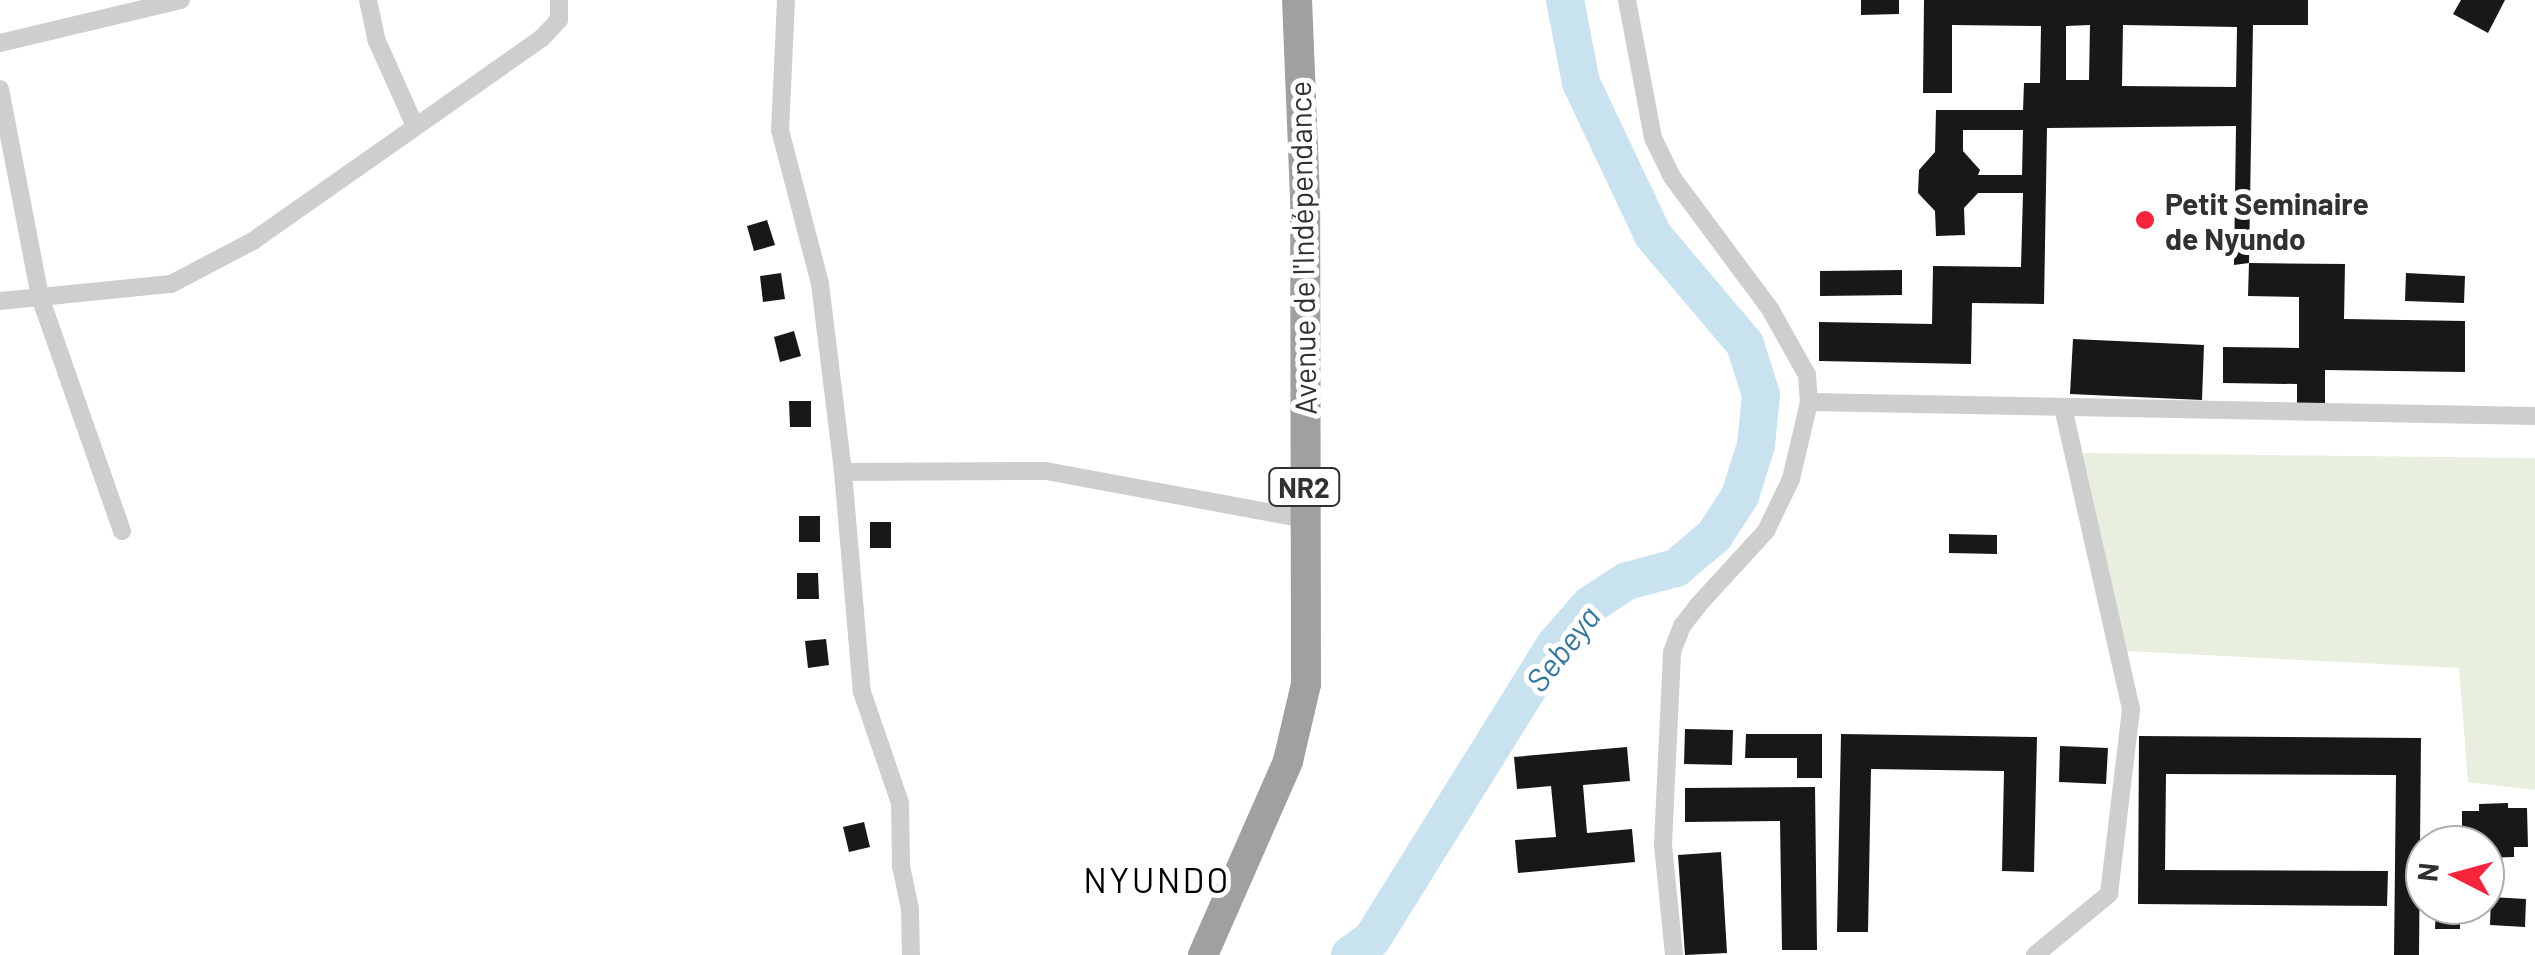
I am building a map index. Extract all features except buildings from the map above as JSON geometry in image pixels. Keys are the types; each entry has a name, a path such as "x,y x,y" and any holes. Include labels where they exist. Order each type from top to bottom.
{"highway":[{"name":"Avenue de l'Indépendance","path":"1202,955 1288,761 1306,684 1305,198 1296,0"}],"street":[{"path":"0,44 181,0"},
{"path":"368,0 376,39 414,124"},
{"path":"0,301 170,284 253,242 414,124 472,90 542,38 559,20 558,0"},
{"path":"786,0 780,130 801,198 820,284 843,472 862,692 900,803 900,866 910,909 911,955"},
{"path":"1627,0 1653,138 1672,178 1779,324 1807,374 1809,402 1791,479 1766,531 1682,626 1672,652 1663,844 1674,955"},
{"path":"0,89 40,297 122,530"},
{"path":"1809,402 2535,416"},
{"path":"2035,955 2109,894 2131,709 2063,408"},
{"path":"843,472 1046,472 1304,519"}],"green space":[{"path":"2083,453 2535,458 2535,790 2468,782 2459,668 2126,651"}],"waterway":[{"name":"Sebeya","path":"1350,955 1372,939 1555,645 1590,605 1627,581 1676,568 1714,536 1740,496 1756,445 1761,395 1745,344 1653,235 1581,83 1565,0"}],"place":[{"name":"Petit Seminaire de Nyundo","path":"2145,220"}],"district":[{"name":"NYUNDO","path":"1157,879"}]}
